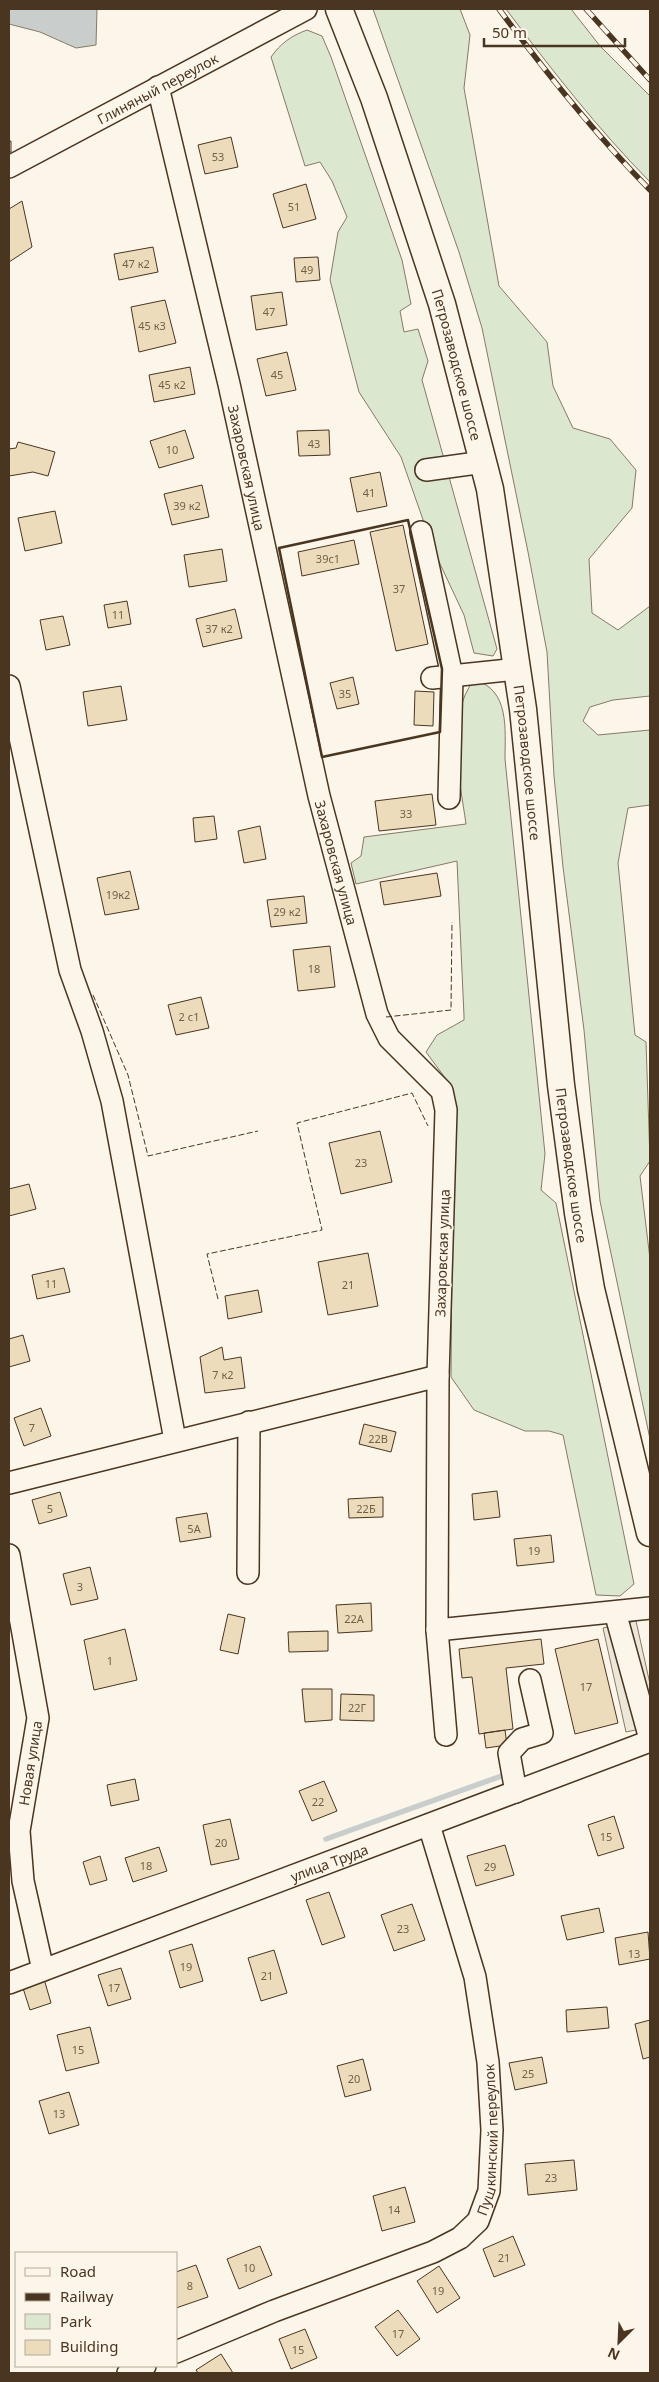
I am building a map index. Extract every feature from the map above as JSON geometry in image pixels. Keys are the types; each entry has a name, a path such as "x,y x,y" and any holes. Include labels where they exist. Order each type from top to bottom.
{"main road":[{"name":"Петрозаводское шоссе","path":"339,9 374,98 442,304 490,489 517,669 561,1085 578,1213 591,1289 650,1533"}],"street":[{"name":"Глиняный переулок","path":"9,167 306,9"},
{"name":"Захаровская улица","path":"158,87 229,384 319,796 377,1014 389,1038 442,1091 446,1110 438,1376 437,1630 446,1736"},
{"path":"426,470 484,462"},
{"path":"421,532 442,677 449,798"},
{"path":"442,677 517,669"},
{"path":"9,686 70,970 92,1031 112,1101 175,1440"},
{"path":"9,1483 175,1440 438,1376"},
{"path":"248,1574 249,1422"},
{"name":"Новая улица","path":"9,1555 38,1718 19,1831 23,1881 43,1970"},
{"path":"437,1630 650,1608"},
{"path":"616,1612 650,1740"},
{"path":"516,1792 509,1753 522,1739 542,1733 530,1680"},
{"name":"улица Труда","path":"9,1983 650,1740"},
{"name":"Пушкинский переулок","path":"178,2351 274,2311 433,2252 460,2238 478,2221 489,2191 492,2130 488,2062 475,1978 429,1825"},
{"path":"128,2373 143,2367"}],"green space":[{"path":"373,9 460,9 470,35 464,88 499,286 547,342 553,386 573,428 610,439 636,470 632,508 589,559 592,613 618,630 650,606 650,696 613,700 590,707 583,721 598,735 650,730 650,805 628,808 618,863 635,1035 646,1042 650,1161 640,1176 650,1259 650,1439 600,1201 584,1030 563,867 554,776 547,652 528,552 482,328 459,252"},
{"path":"506,9 571,9 600,46 650,96 650,182 611,141 575,98"},
{"path":"307,30 322,36 331,57 402,260 411,304 400,311 404,332 418,329 428,361 422,380 497,649 493,656 474,653 464,615 434,551 401,457 359,392 330,280 338,232 347,217 332,181 320,162 305,166 271,57 287,40"},
{"path":"474,680 486,685 494,692 500,701 505,724 505,759 545,1154 541,1190 556,1203 634,1584 620,1596 596,1595 563,1435 549,1431 525,1431 474,1410 451,1377 453,1106 446,1079 426,1052 437,1035 464,1020 457,861 356,884 351,863 361,856 364,837 466,824 458,769 457,730 465,695"}],"shaded area":[{"path":"9,9 97,9 96,45 76,48 40,32 9,24"},
{"path":"636,1621 650,1684 650,1727 626,1732 603,1628"}],"building":[{"path":"231,137 238,167 205,174 198,145"},
{"path":"9,141 11,141 11,152 9,152"},
{"path":"306,184 316,219 283,228 273,194"},
{"path":"22,201 32,247 9,262 9,209"},
{"path":"153,247 158,272 119,280 114,254"},
{"path":"318,257 320,280 296,282 294,258"},
{"path":"282,292 287,325 256,330 251,296"},
{"path":"165,300 176,343 139,352 131,307"},
{"path":"287,352 296,390 266,396 257,359"},
{"path":"190,367 195,394 154,402 149,375"},
{"path":"185,430 194,458 159,468 150,441"},
{"path":"329,430 330,455 299,456 297,431"},
{"path":"18,442 55,452 48,476 33,472 9,476 9,449 16,448"},
{"path":"380,472 387,506 357,512 350,478"},
{"path":"202,485 209,517 172,525 164,494"},
{"path":"55,511 62,543 25,551 18,518"},
{"path":"403,525 428,644 396,651 370,532"},
{"path":"354,540 359,564 302,576 298,552"},
{"path":"222,549 227,581 189,587 184,555"},
{"path":"127,601 131,624 108,628 104,605"},
{"path":"235,609 242,638 203,647 196,619"},
{"path":"63,616 70,645 46,650 40,620"},
{"path":"353,677 359,704 337,709 330,683"},
{"path":"121,686 127,720 88,726 83,692"},
{"path":"415,691 434,692 433,726 414,725"},
{"path":"432,794 436,825 379,831 375,801"},
{"path":"214,816 217,839 195,842 193,818"},
{"path":"260,826 266,859 244,863 238,831"},
{"path":"130,871 139,909 105,915 97,878"},
{"path":"437,873 441,896 384,905 380,882"},
{"path":"304,896 307,923 271,927 267,900"},
{"path":"330,946 335,987 298,991 293,950"},
{"path":"201,997 209,1028 176,1035 168,1005"},
{"path":"380,1131 392,1182 341,1194 329,1143"},
{"path":"29,1184 36,1209 9,1216 9,1189"},
{"path":"368,1253 378,1306 328,1315 318,1262"},
{"path":"64,1268 70,1292 37,1299 32,1275"},
{"path":"258,1290 262,1312 228,1319 225,1296"},
{"path":"23,1335 30,1361 9,1367 9,1339"},
{"path":"222,1347 224,1360 241,1357 245,1388 205,1393 200,1357"},
{"path":"41,1408 51,1436 24,1446 14,1418"},
{"path":"364,1424 396,1432 391,1452 359,1444"},
{"path":"497,1491 500,1517 474,1520 472,1494"},
{"path":"60,1492 67,1516 39,1524 32,1500"},
{"path":"383,1497 383,1517 349,1518 348,1499"},
{"path":"207,1513 211,1537 180,1542 176,1518"},
{"path":"551,1535 554,1562 517,1566 514,1539"},
{"path":"90,1567 98,1599 71,1605 63,1574"},
{"path":"371,1603 372,1631 338,1633 336,1605"},
{"path":"228,1614 245,1618 238,1654 220,1650"},
{"path":"125,1629 137,1680 94,1690 84,1640"},
{"path":"328,1631 328,1651 289,1652 288,1632"},
{"path":"541,1639 544,1664 506,1668 513,1729 479,1734 472,1677 462,1678 459,1649"},
{"path":"598,1639 618,1723 575,1734 555,1649"},
{"path":"302,1689 332,1689 332,1720 305,1722"},
{"path":"341,1694 374,1695 374,1721 340,1720"},
{"path":"505,1730 507,1745 486,1748 484,1733"},
{"path":"135,1779 139,1800 111,1806 107,1785"},
{"path":"324,1781 337,1811 312,1821 299,1791"},
{"path":"614,1816 624,1848 598,1856 588,1825"},
{"path":"230,1819 239,1859 211,1865 203,1825"},
{"path":"505,1845 514,1875 476,1886 467,1856"},
{"path":"159,1847 167,1871 133,1882 125,1858"},
{"path":"100,1856 107,1880 90,1885 83,1862"},
{"path":"329,1892 345,1937 322,1945 306,1900"},
{"path":"412,1904 425,1940 394,1951 381,1915"},
{"path":"599,1908 604,1932 567,1940 561,1916"},
{"path":"648,1932 650,1959 619,1965 615,1938"},
{"path":"192,1944 203,1981 180,1988 169,1951"},
{"path":"274,1950 287,1993 261,2001 248,1958"},
{"path":"121,1968 131,1999 108,2006 98,1975"},
{"path":"44,1979 51,2003 30,2010 22,1985"},
{"path":"607,2007 609,2028 567,2032 566,2010"},
{"path":"650,2020 650,2057 643,2059 635,2024"},
{"path":"90,2027 99,2063 66,2071 57,2035"},
{"path":"542,2057 547,2083 515,2090 509,2063"},
{"path":"363,2059 371,2090 345,2097 337,2066"},
{"path":"69,2092 79,2125 49,2134 39,2101"},
{"path":"574,2160 577,2190 528,2195 525,2164"},
{"path":"405,2187 415,2222 382,2231 373,2196"},
{"path":"513,2236 525,2265 494,2277 483,2249"},
{"path":"260,2246 272,2275 239,2289 227,2259"},
{"path":"196,2265 208,2297 178,2307 178,2271"},
{"path":"439,2266 460,2298 437,2313 417,2281"},
{"path":"398,2310 420,2339 397,2356 375,2327"},
{"path":"305,2329 317,2358 291,2369 279,2339"},
{"path":"221,2354 233,2373 198,2373 196,2370"}],"waterway":[{"path":"326,1839 507,1774"}],"railway":[{"path":"499,9 572,102 650,190"},
{"path":"586,9 650,80"}],"fence":[{"path":"386,1017 451,1010 452,922"},
{"path":"93,995 128,1075 148,1156 258,1131"},
{"path":"218,1299 207,1254 322,1230 297,1123 412,1093 428,1126"}],"wall":[{"path":"408,520 442,669 440,732 322,757 279,548 408,520"}]}
